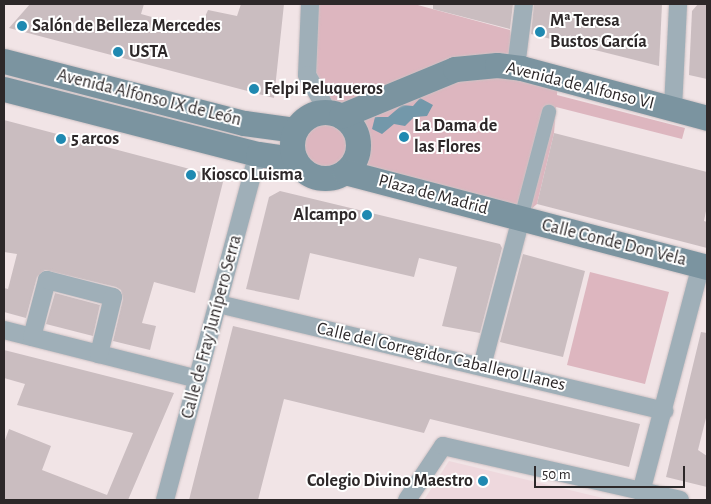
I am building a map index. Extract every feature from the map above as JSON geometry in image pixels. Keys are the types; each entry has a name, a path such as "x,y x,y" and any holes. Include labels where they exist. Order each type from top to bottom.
{"main road":[{"name":"Avenida Alfonso IX de León","path":"4,61 244,123 295,130"},
{"name":"Avenida de Alfonso VI","path":"335,114 455,69 516,67 707,118"},
{"name":"Avenida Alfonso IX de León","path":"4,89 258,154 294,159"},
{"path":"312,114 335,114 350,123 358,143 357,154 345,172 322,179 306,172 294,159 291,144 295,130 312,114"},
{"name":"Plaza de Madrid","path":"345,172 521,218"},
{"name":"Calle Conde Don Vela","path":"521,218 704,266"}],"street":[{"path":"310,4 306,75 335,114"},
{"path":"516,67 524,4"},
{"path":"673,108 678,4"},
{"path":"482,366 549,112"},
{"name":"Calle de Fray Junípero Serra","path":"165,500 258,154"},
{"path":"641,492 704,266"},
{"path":"32,337 47,280 104,294 113,297 99,354"},
{"name":"Calle del Corregidor Caballero Llanes","path":"219,304 664,410"},
{"path":"4,330 198,379"},
{"path":"408,500 444,446 680,500"}],"shaded area":[{"path":"310,4 414,4 510,30 516,67 558,78 557,95 685,128 682,139 556,107 554,133 537,204 521,218 353,164 357,154 356,132 309,84"},
{"path":"329,124 341,130 346,137 346,155 341,162 334,167 321,168 313,165 306,158 303,142 306,134 313,127"},
{"path":"590,272 669,292 645,384 567,365"},
{"name":"Colegio Divino Maestro","path":"449,461 611,500 424,500"}],"water":[{"path":"420,98 433,105 427,116 414,117 405,126 394,124 382,134 372,129 375,117 388,117 402,105 413,106"}],"building":[{"path":"30,4 144,4 141,14 199,30 208,10 237,16 241,4 284,4 274,98 9,28"},
{"path":"433,4 513,4 510,29 433,9"},
{"path":"534,4 662,4 659,66 531,34"},
{"path":"698,4 707,4 707,79 689,75 692,11"},
{"path":"4,120 224,178 195,293 154,282 142,323 156,326 150,350 113,341 123,299 121,290 116,287 45,270 37,277 26,318 4,312 4,288 8,289 17,254 4,252"},
{"path":"554,133 707,172 707,206 704,221 707,222 707,248 537,204"},
{"path":"280,191 500,244 502,248 480,333 442,326 457,267 419,258 414,277 310,253 299,300 246,289 269,197"},
{"path":"523,254 585,271 563,357 500,342"},
{"path":"55,293 100,305 93,336 46,324"},
{"path":"233,326 640,424 629,467 430,419 424,433 284,399 258,500 189,500"},
{"path":"701,332 707,333 707,414 698,450 707,456 707,487 666,477"},
{"path":"4,350 174,393 128,500 4,500 4,443 9,429 51,446 42,470 107,495 133,433 17,405 25,384 4,378"}],"place":[{"name":"Salón de Belleza Mercedes","path":"22,26"},
{"name":"Mª Teresa Bustos García","path":"540,32"},
{"name":"USTA","path":"118,52"},
{"name":"Felpi Peluqueros","path":"254,89"},
{"name":"La Dama de las Flores","path":"404,137"},
{"name":"5 arcos","path":"61,139"},
{"name":"Kiosco Luisma","path":"191,175"},
{"name":"Alcampo","path":"367,215"},
{"name":"Colegio Divino Maestro","path":"483,481"}]}
